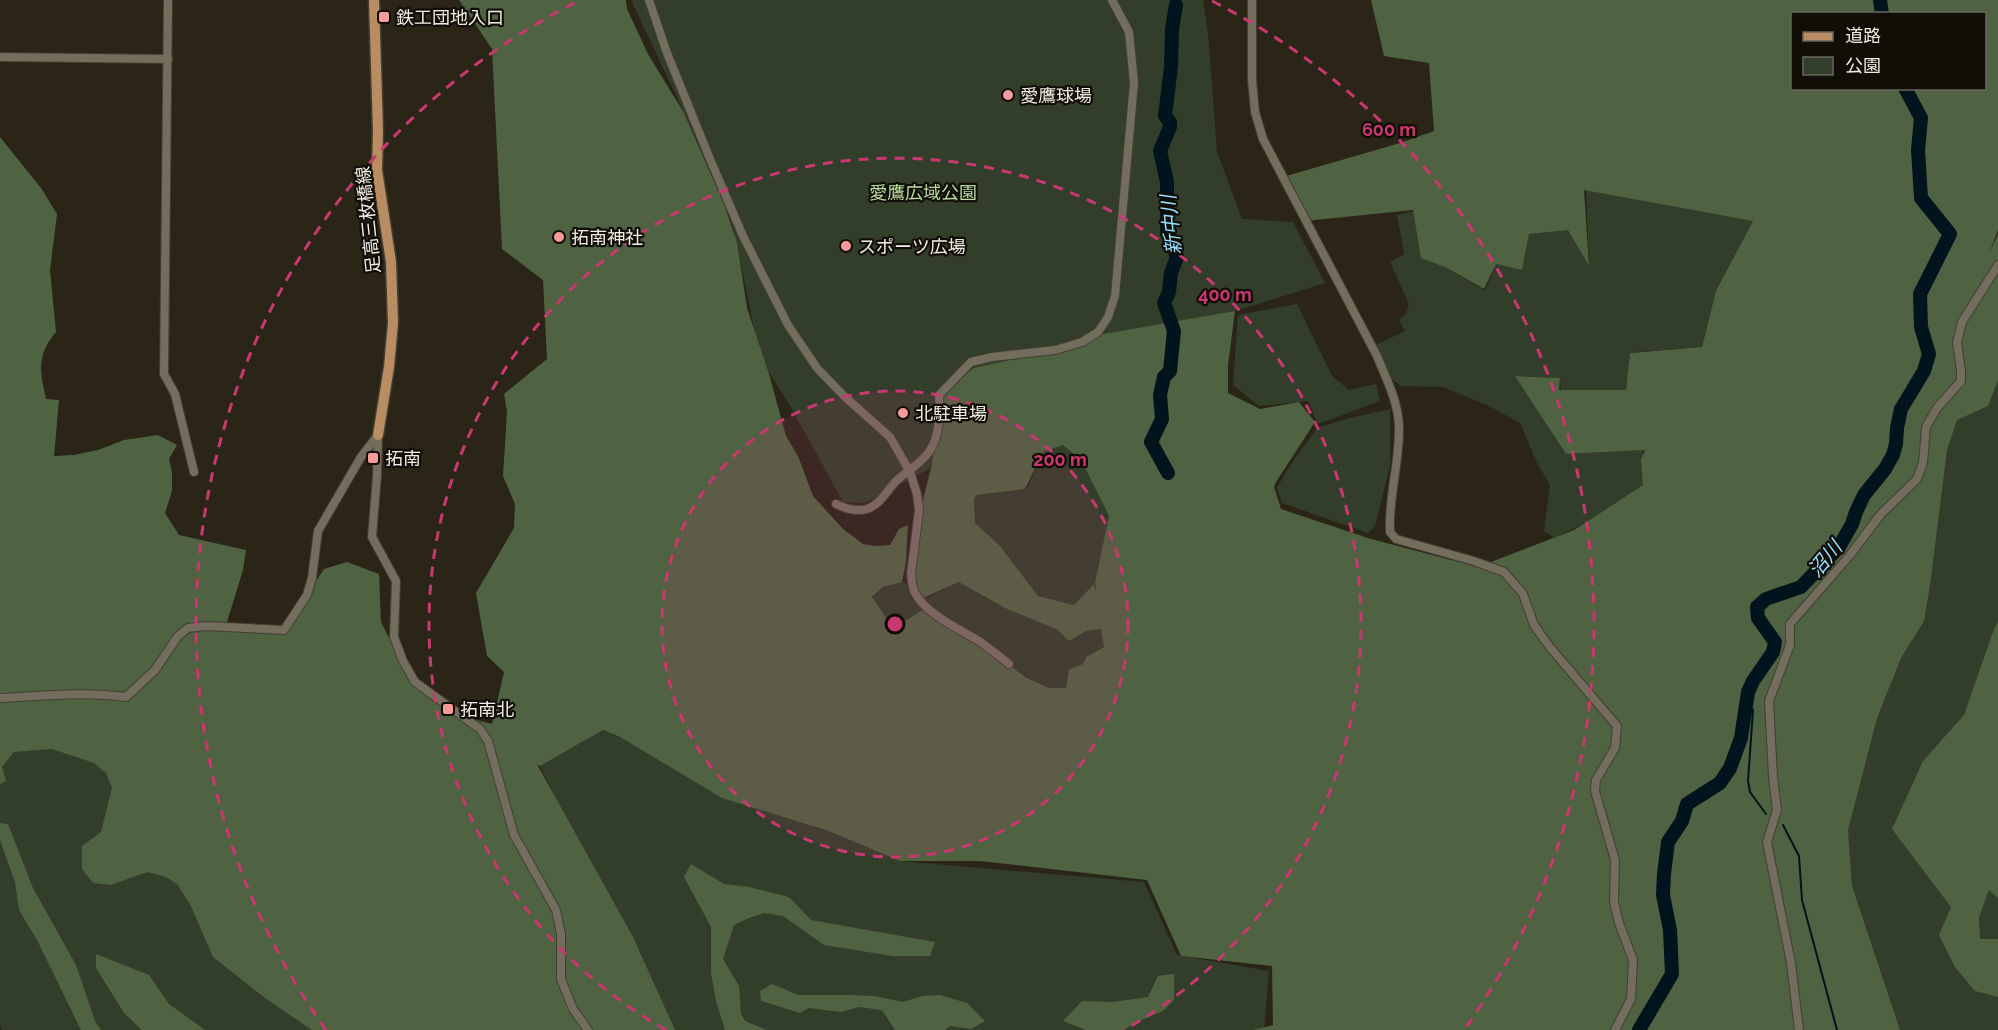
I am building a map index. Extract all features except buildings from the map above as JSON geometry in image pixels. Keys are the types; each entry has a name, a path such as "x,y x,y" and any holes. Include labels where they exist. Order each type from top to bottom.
{"main road":[{"name":"足高三枚橋線","path":"374,0 377,170 391,262 393,323 389,367 378,435"}],"street":[{"path":"168,0 164,374 176,394 194,472"},
{"path":"649,0 667,53 743,236 788,324 817,368 844,396 890,437 910,472 918,494 919,510 911,574 915,594 940,618 1009,664"},
{"path":"836,504 856,510 868,509 881,500 898,480 910,472 933,446 940,419 939,395 971,362 992,357 1055,350 1082,342 1098,332 1108,317 1115,296 1134,83 1129,32 1112,0"},
{"path":"1252,0 1252,80 1255,112 1263,139 1377,356 1392,391 1399,425 1390,532 1396,539 1504,572 1523,594 1534,625 1549,646 1617,726 1615,748 1596,780 1595,791 1615,860 1614,902 1633,960 1631,999 1615,1030"},
{"path":"0,57 168,59"},
{"path":"1799,1030 1791,963 1767,842 1777,810 1769,701 1790,645 1790,624 1855,549 1881,514 1917,479 1923,463 1926,427 1938,408 1961,381 1957,342 1962,322 1998,265"},
{"path":"0,698 60,694 104,694 126,697 155,670 178,636 188,628 206,626 284,630 307,595 314,565 318,531 361,457 378,435"},
{"path":"378,435 372,537 396,581 394,638 415,682 480,729 488,741 514,835 556,910 561,934 561,979 573,1009 588,1030"}],"green space":[{"path":"459,0 626,0 627,9 648,54 684,113 724,204 737,242 747,308 769,374 786,436 798,456 813,496 843,529 863,544 890,545 899,529 908,525 906,562 902,582 883,587 872,597 893,628 923,610 948,622 1027,678 1049,688 1066,688 1069,669 1083,664 1086,657 1104,647 1101,629 1086,631 1069,641 1058,630 1005,608 959,582 923,598 912,584 923,500 932,464 942,392 974,368 1060,349 1092,336 1235,311 1228,365 1228,393 1260,409 1299,402 1315,422 1274,487 1281,509 1371,539 1478,567 1574,530 1643,485 1641,460 1645,450 1566,454 1515,376 1560,378 1559,390 1626,390 1630,353 1702,347 1716,291 1753,221 1584,190 1589,266 1568,230 1529,234 1522,270 1496,264 1484,289 1447,268 1421,258 1413,210 1305,221 1283,177 1434,131 1429,63 1384,56 1371,0 1998,0 1998,230 1989,254 1998,234 1998,380 1988,406 1957,420 1947,450 1924,621 1901,658 1877,718 1848,830 1852,886 1900,1030 1253,1030 1273,1025 1272,966 1181,956 1147,880 980,861 900,861 829,831 722,798 620,737 603,730 540,766 537,764 633,937 675,1030 312,1030 265,998 213,957 191,906 177,884 166,877 147,872 111,885 93,883 82,869 82,846 101,832 112,788 106,773 94,763 52,749 14,752 2,767 6,781 0,784 0,137 41,188 57,214 50,270 56,332 45,349 41,364 46,399 59,400 54,456 74,455 98,450 124,440 158,435 177,445 169,459 172,491 165,513 179,535 246,550 243,570 225,624 278,631 286,625 324,569 347,562 379,574 381,622 408,676 445,704 476,720 492,724 504,672 487,656 476,593 514,528 515,504 503,476 507,412 504,394 547,359 543,280 502,249 492,49","holes":["1063,445 1081,460 1109,516 1095,583 1096,591 1094,584 1074,605 1038,596 1000,546 975,523 974,500 976,495 1025,489 1043,452"]},
{"name":"愛鷹広域公園","path":"631,0 1203,0 1208,33 1217,152 1242,219 1293,222 1325,283 1207,320 865,503 843,502 792,409 760,358 734,230 711,170"},
{"path":"1586,190 1753,221 1716,294 1702,347 1634,352 1626,390 1561,390 1560,378 1516,376 1566,454 1643,450 1643,485 1581,525 1554,538 1544,531 1550,485 1537,463 1520,423 1487,405 1443,387 1401,386 1389,377 1376,345 1405,331 1399,320 1406,314 1409,304 1390,262 1404,254 1397,215 1415,211 1422,258 1447,268 1485,291 1496,264 1522,270 1529,234 1568,229 1589,262"},
{"path":"1998,294 1998,1030 1896,1030 1831,830 1880,648"},
{"path":"1297,304 1332,376 1349,390 1376,384 1380,401 1318,424 1308,401 1259,406 1233,385 1238,315"},
{"path":"1390,409 1390,465 1375,526 1368,533 1282,503 1277,488 1317,428"},
{"path":"1062,444 1081,460 1109,516 1102,559 1095,584 1074,605 1038,596 1005,553 975,523 972,504 976,495 985,492 1027,489 1043,452"},
{"path":"901,581 913,586 925,598 960,582 1005,608 1086,631 1101,629 1104,647 1086,657 1083,664 1069,669 1066,688 1048,688 1027,678 973,640 893,628 872,598 882,588"},
{"path":"1998,621 1998,898 1989,890 1979,917 1980,939 1998,939 1998,997 1975,991 1955,967 1939,935 1951,907 1892,829 1923,761 1964,715"},
{"path":"0,715 128,738 348,1030 2,1030 0,1025"},
{"path":"603,730 900,861 1144,882 1177,955 1269,971 1264,1030 670,1030 540,766"},
{"path":"0,823 8,824 33,888 76,965 95,1021 101,1030 81,1030 37,940 19,910 15,882 0,840"},
{"path":"691,864 724,884 749,887 789,897 811,920 935,942 930,956 892,956 824,945 783,916 764,913 749,918 734,925 723,959 739,986 741,1014 745,1021 767,1030 725,1030 716,1001 711,973 711,927 684,877"},
{"path":"96,954 149,975 169,1004 205,1030 142,1030 124,1013 96,968"},
{"path":"1174,974 1174,1000 1163,1011 1124,1030 1086,1030 1063,1021 1082,1001 1113,1002 1148,997 1158,976"},
{"path":"772,984 798,995 874,996 903,1002 922,996 940,995 967,1003 985,1021 971,1029 950,1026 945,1030 895,1030 882,1010 859,1007 841,1012 809,1008 800,1013 761,1001 760,991"}],"waterway":[{"name":"沼川","path":"1880,0 1882,12"},
{"name":"新中川","path":"1168,473 1151,442 1162,419 1160,395 1164,377 1170,371 1174,331 1164,303 1169,292 1171,273 1177,257 1167,230 1167,182 1160,151 1170,127 1170,122 1165,116 1176,5"},
{"name":"沼川","path":"1639,1030 1672,974 1670,930 1663,895 1668,842 1682,821 1687,804 1720,783 1730,768 1741,738 1748,692 1773,652 1775,642 1758,618 1757,607 1766,599 1801,587 1839,547 1864,495 1893,455 1901,409 1924,371 1929,354 1921,327 1920,294 1950,234 1921,198 1918,150 1921,118 1906,90"},
{"path":"1748,703 1753,710 1748,781 1750,792 1766,814"},
{"path":"1783,825 1799,856 1802,900 1837,1030"}],"place":[{"name":"鉄工団地入口","path":"384,17"},
{"name":"愛鷹球場","path":"1008,95"},
{"name":"拓南神社","path":"559,237"},
{"name":"スポーツ広場","path":"846,246"},
{"name":"北駐車場","path":"903,413"},
{"name":"拓南","path":"373,458"},
{"name":"拓南北","path":"448,709"}]}
